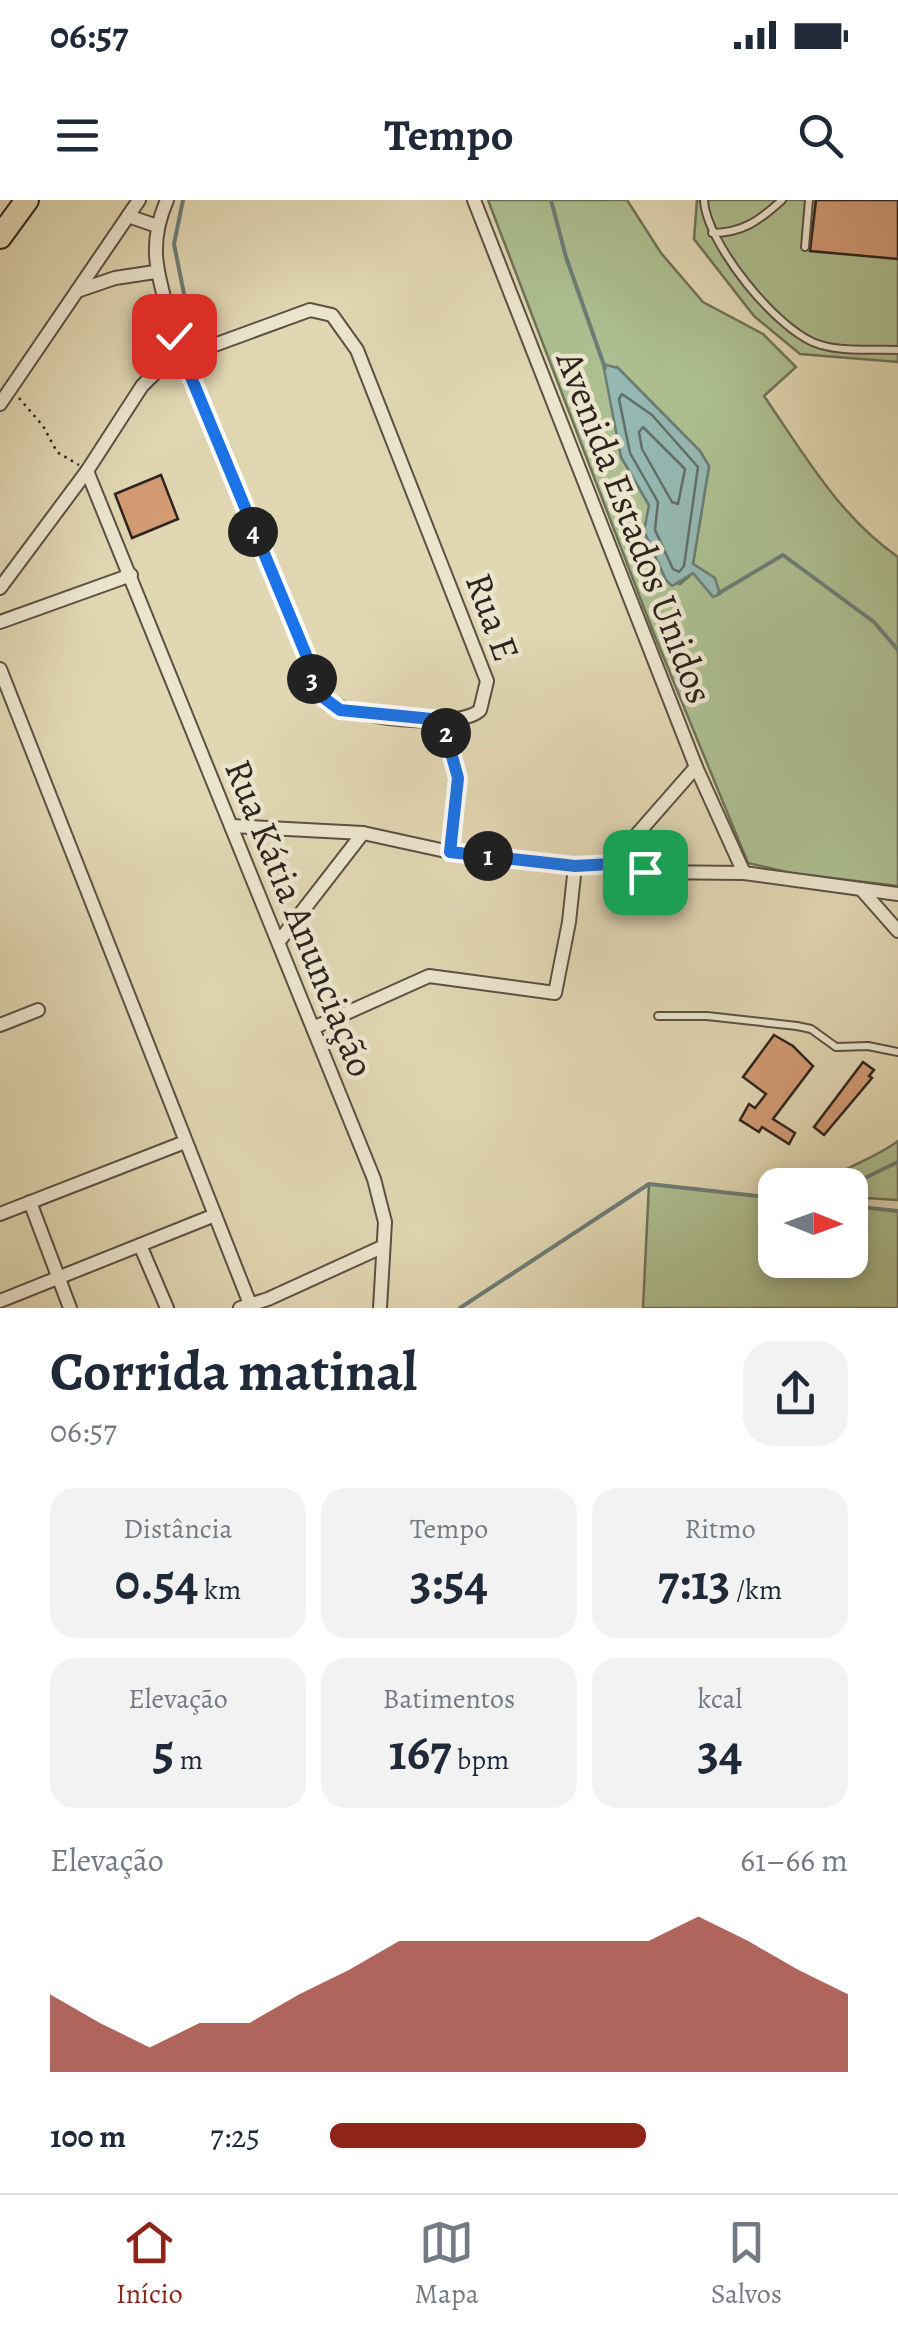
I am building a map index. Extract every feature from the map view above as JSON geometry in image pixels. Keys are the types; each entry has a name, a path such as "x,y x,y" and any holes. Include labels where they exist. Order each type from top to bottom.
{"highway":[{"path":"3,233 27,200"}],"street":[{"path":"0,404 138,200"},
{"path":"0,588 87,471 142,386 174,358 174,336 155,272 157,226 166,200"},
{"name":"Avenida Estados Unidos","path":"474,200 696,766 744,874"},
{"path":"128,216 157,226"},
{"path":"99,258 115,278"},
{"path":"77,291 115,278 155,272"},
{"name":"Rua E","path":"323,312 340,322 357,350 487,680 484,701 475,716 442,720 340,710 324,698 186,365 174,358 297,313 323,312"},
{"name":"Rua Kátia Anunciação","path":"87,471 374,1179 384,1211 380,1303"},
{"path":"0,622 132,575"},
{"path":"0,670 215,1215 244,1306 268,1300 382,1247"},
{"path":"442,720 458,778 450,852"},
{"path":"611,864 696,766"},
{"path":"232,826 363,833 450,852 575,866 611,864 645,872 744,874 898,894"},
{"path":"280,940 363,833"},
{"path":"312,1028 429,976 555,993 575,866"},
{"path":"861,889 898,931"},
{"path":"0,1025 38,1010"},
{"path":"0,1214 185,1142"},
{"path":"30,1202 70,1308"},
{"path":"0,1301 215,1215"},
{"path":"140,1245 167,1308"}],"lane":[{"path":"704,200 711,232 749,286 797,333 822,346 898,350"},
{"path":"711,232 732,233 746,227 782,200"},
{"path":"805,247 809,200"},
{"path":"658,1016 707,1016 797,1026 811,1029 836,1047 868,1046 898,1052"}],"path":[{"path":"11,389 44,426 57,452 87,471"}],"green space":[{"path":"488,200 627,200 661,253 703,302 763,334 796,367 764,396 840,503 898,557 898,886 791,873 748,863 654,634","holes":["618,368 700,451 709,466 693,564 715,578 693,573 680,584 666,580 657,559 649,505 621,457"]},
{"path":"697,200 898,200 898,362 800,354 754,316 694,239"},
{"path":"898,1141 898,1200 868,1198 868,1168 850,1168"},
{"path":"649,1184 758,1196 758,1278 868,1278 868,1208 898,1211 898,1308 643,1308"}],"water":[{"path":"603,364 618,368 700,451 709,466 693,564 715,578 720,594 713,597 693,573 672,586 666,580 644,531 649,505 621,457"}],"building":[{"path":"816,200 898,200 898,259 810,251"},
{"path":"161,475 178,519 132,538 115,494"},
{"path":"774,1035 793,1046 813,1066 773,1119 795,1133 789,1144 762,1127 759,1132 740,1120 749,1104 755,1108 766,1094 743,1077"},
{"path":"863,1062 874,1070 869,1076 872,1078 824,1135 814,1127"}],"waterway":[{"path":"183,200 174,244 194,344"},
{"path":"551,200 566,257 605,368"},
{"path":"719,593 783,555 874,622 898,650"},
{"path":"868,1176 898,1162"},
{"path":"460,1308 649,1184 758,1196"},
{"path":"868,1208 898,1211"}],"route":[{"path":"174,336 174,358 186,365 315,686 340,710 442,720 458,778 450,852 575,866 611,864 645,872"}]}
